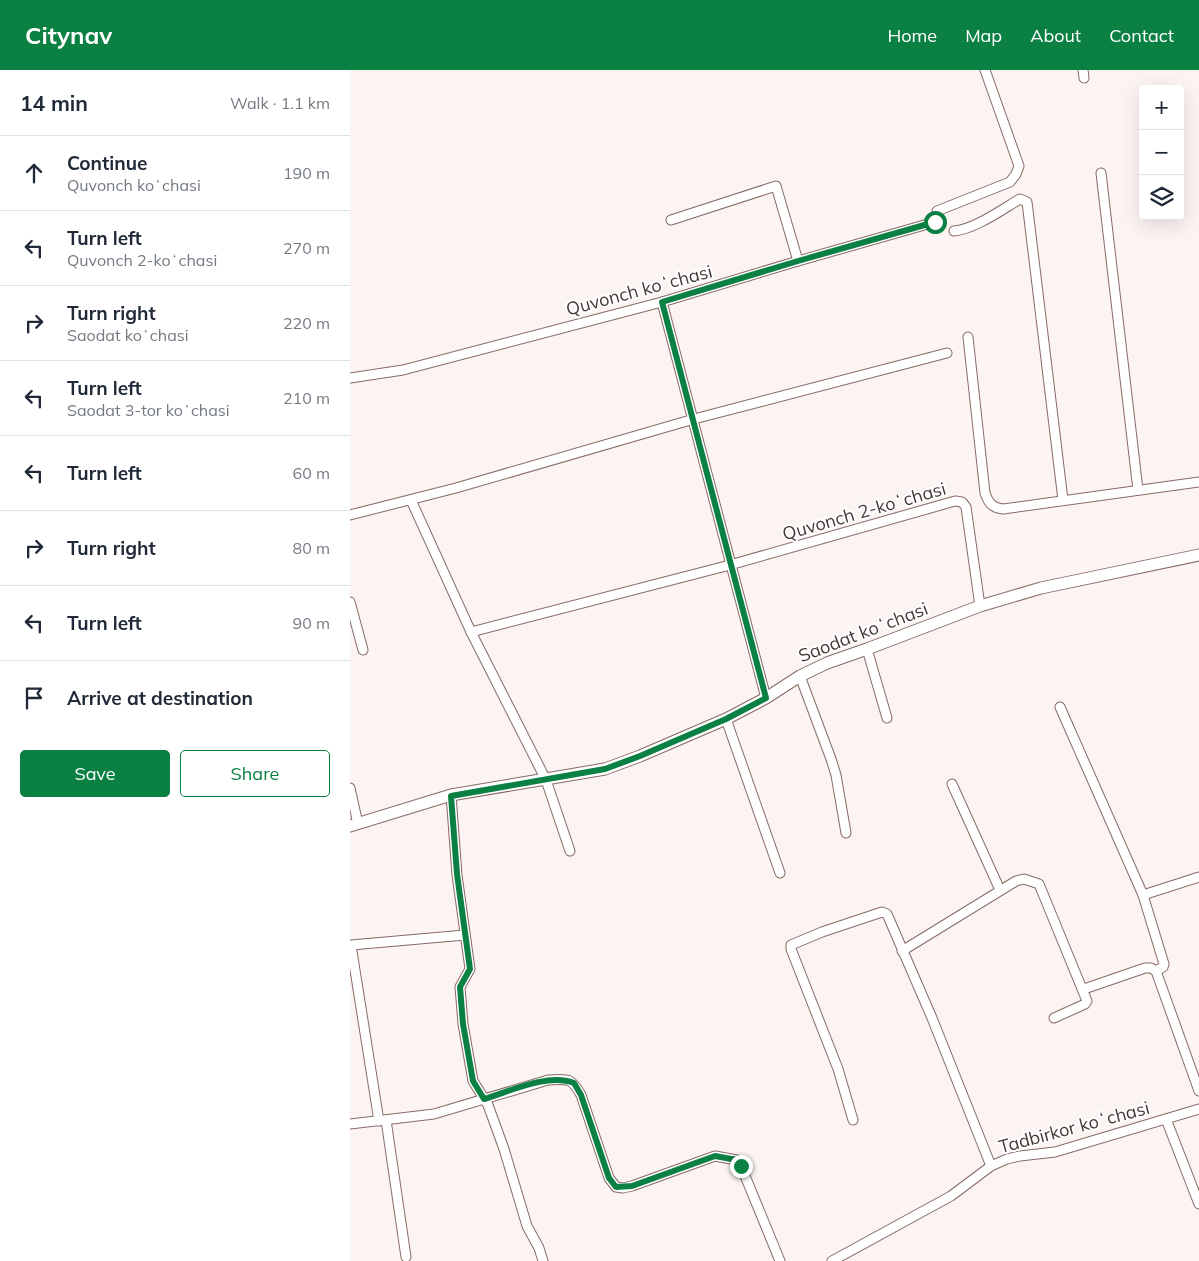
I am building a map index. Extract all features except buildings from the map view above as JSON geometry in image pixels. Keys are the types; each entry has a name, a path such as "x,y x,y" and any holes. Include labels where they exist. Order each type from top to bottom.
{"street":[{"path":"937,211 1010,182 1019,166 985,70"},
{"path":"1101,172 1138,490"},
{"path":"671,220 776,186 798,261"},
{"path":"954,231 972,226 1020,199 1027,202 1063,500"},
{"name":"Quvonch koʻchasi","path":"350,378 403,370 662,302 935,222"},
{"path":"662,302 766,698"},
{"path":"968,338 988,500 995,507 1003,509 1199,482"},
{"path":"350,515 411,500 694,419 948,353"},
{"path":"411,500 471,632 546,780 570,851"},
{"name":"Quvonch 2-koʻchasi","path":"471,632 730,565 959,501 964,503 966,507 980,606"},
{"name":"Saodat koʻchasi","path":"354,825 451,796 605,769 726,719 766,698 800,676 827,663 980,606 1041,588 1199,555"},
{"path":"350,602 363,650"},
{"path":"867,649 886,718"},
{"path":"800,676 836,775 846,833"},
{"path":"1060,708 1143,895 1164,964 1163,967 1156,971"},
{"path":"726,719 780,873"},
{"path":"952,784 1000,890"},
{"path":"350,788 354,825"},
{"path":"451,796 457,874 470,969 460,987 463,1024 473,1081 484,1099 504,1149 527,1226 539,1248 543,1261"},
{"path":"1143,895 1199,877"},
{"path":"902,951 1016,881 1024,879 1039,884 1084,990 1087,1003 1054,1018"},
{"path":"853,1120 838,1069 791,945 822,932 882,912 887,914 932,1018 991,1166"},
{"path":"406,1257 351,945 465,935"},
{"path":"1084,990 1145,968 1151,968 1156,971 1199,1091"},
{"path":"350,1124 434,1114 548,1080 564,1079 574,1083 581,1095 609,1178 616,1187 632,1186 715,1156 737,1160 780,1261"},
{"name":"Tadbirkor koʻchasi","path":"832,1261 951,1196 991,1166 1020,1156 1055,1152 1199,1110"},
{"path":"1166,1119 1199,1204"}],"route":[{"path":"741,1166 737,1160 715,1156 632,1186 616,1187 609,1178 581,1095 574,1083 564,1079 548,1080 484,1099 473,1081 463,1024 460,987 470,969 457,874 451,796 605,769 726,719 766,698 662,302 935,222"}]}
